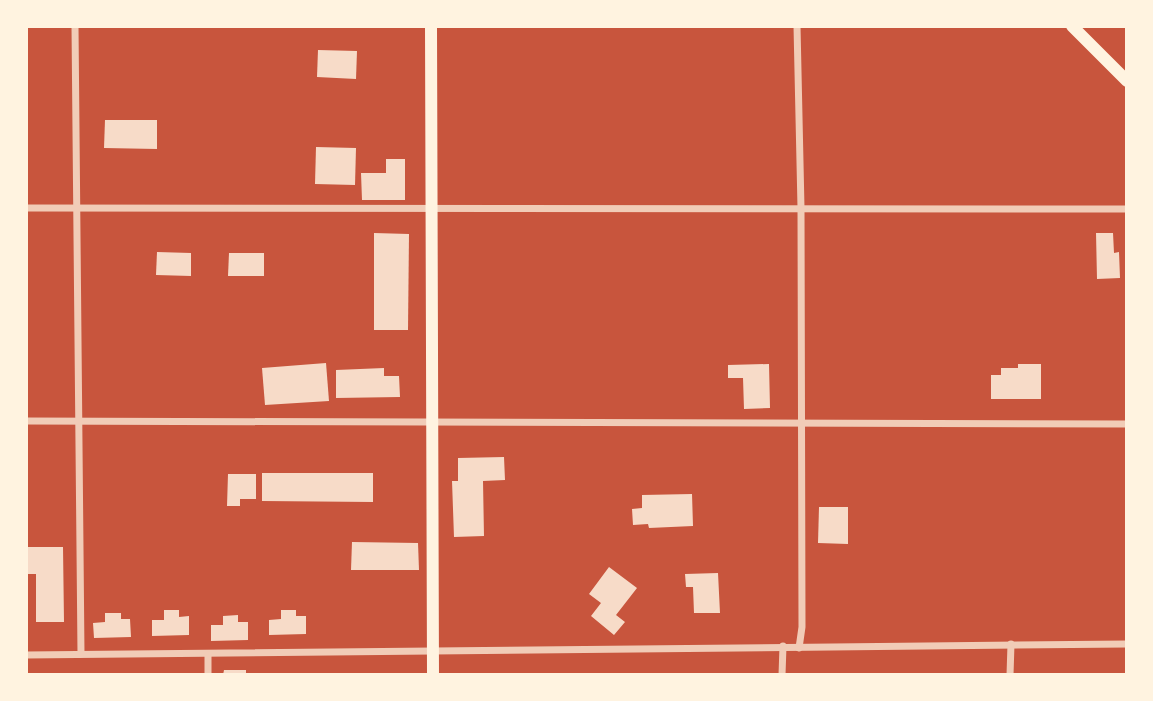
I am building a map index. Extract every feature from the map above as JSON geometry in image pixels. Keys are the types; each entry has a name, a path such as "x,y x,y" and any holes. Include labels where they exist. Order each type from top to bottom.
{"main road":[{"path":"431,26 433,675"},
{"path":"1072,26 1127,81"}],"street":[{"path":"75,26 81,653"},
{"path":"797,26 801,208 802,627 799,648"},
{"path":"26,208 1127,209"},
{"path":"26,421 1127,424"},
{"path":"1010,675 1011,644"},
{"path":"26,654 208,655 783,646 1127,644"},
{"path":"782,675 783,646"},
{"path":"208,655 208,675"}],"building":[{"path":"318,50 357,51 356,79 317,77"},
{"path":"105,120 157,120 157,149 104,148"},
{"path":"316,147 356,148 355,185 315,184"},
{"path":"386,159 405,159 405,200 362,200 361,173 386,173"},
{"path":"374,233 409,234 408,330 374,330"},
{"path":"1096,233 1113,233 1114,253 1119,252 1120,278 1097,279"},
{"path":"157,252 191,253 191,276 156,275"},
{"path":"229,253 264,253 264,276 228,276"},
{"path":"326,363 329,401 265,405 262,368"},
{"path":"769,364 770,408 744,409 743,378 728,378 728,365"},
{"path":"1018,364 1041,364 1041,399 991,399 991,375 1001,375 1001,368 1018,368"},
{"path":"384,368 384,376 399,376 400,397 336,398 336,370"},
{"path":"504,457 505,480 483,481 484,536 454,537 452,481 458,481 458,458"},
{"path":"262,473 373,473 373,502 262,501"},
{"path":"228,474 256,474 256,499 240,499 240,506 227,506"},
{"path":"692,494 693,526 649,528 648,524 633,525 632,509 642,508 642,495"},
{"path":"819,507 848,507 848,544 818,543"},
{"path":"352,542 418,543 419,570 351,570"},
{"path":"26,547 63,547 64,622 36,622 36,574 26,574"},
{"path":"609,567 637,588 616,615 625,622 614,635 591,616 601,603 589,594"},
{"path":"718,573 720,613 694,613 693,587 686,587 685,574"},
{"path":"164,610 179,610 179,617 189,616 189,635 152,636 152,620 164,620"},
{"path":"281,610 296,610 296,616 306,616 306,634 269,635 269,620 281,619"},
{"path":"105,613 121,613 121,619 130,619 131,637 94,638 93,623 105,622"},
{"path":"238,615 238,622 248,622 248,640 211,641 211,625 223,625 223,616"},
{"path":"224,670 246,670 246,675 223,675"}]}
